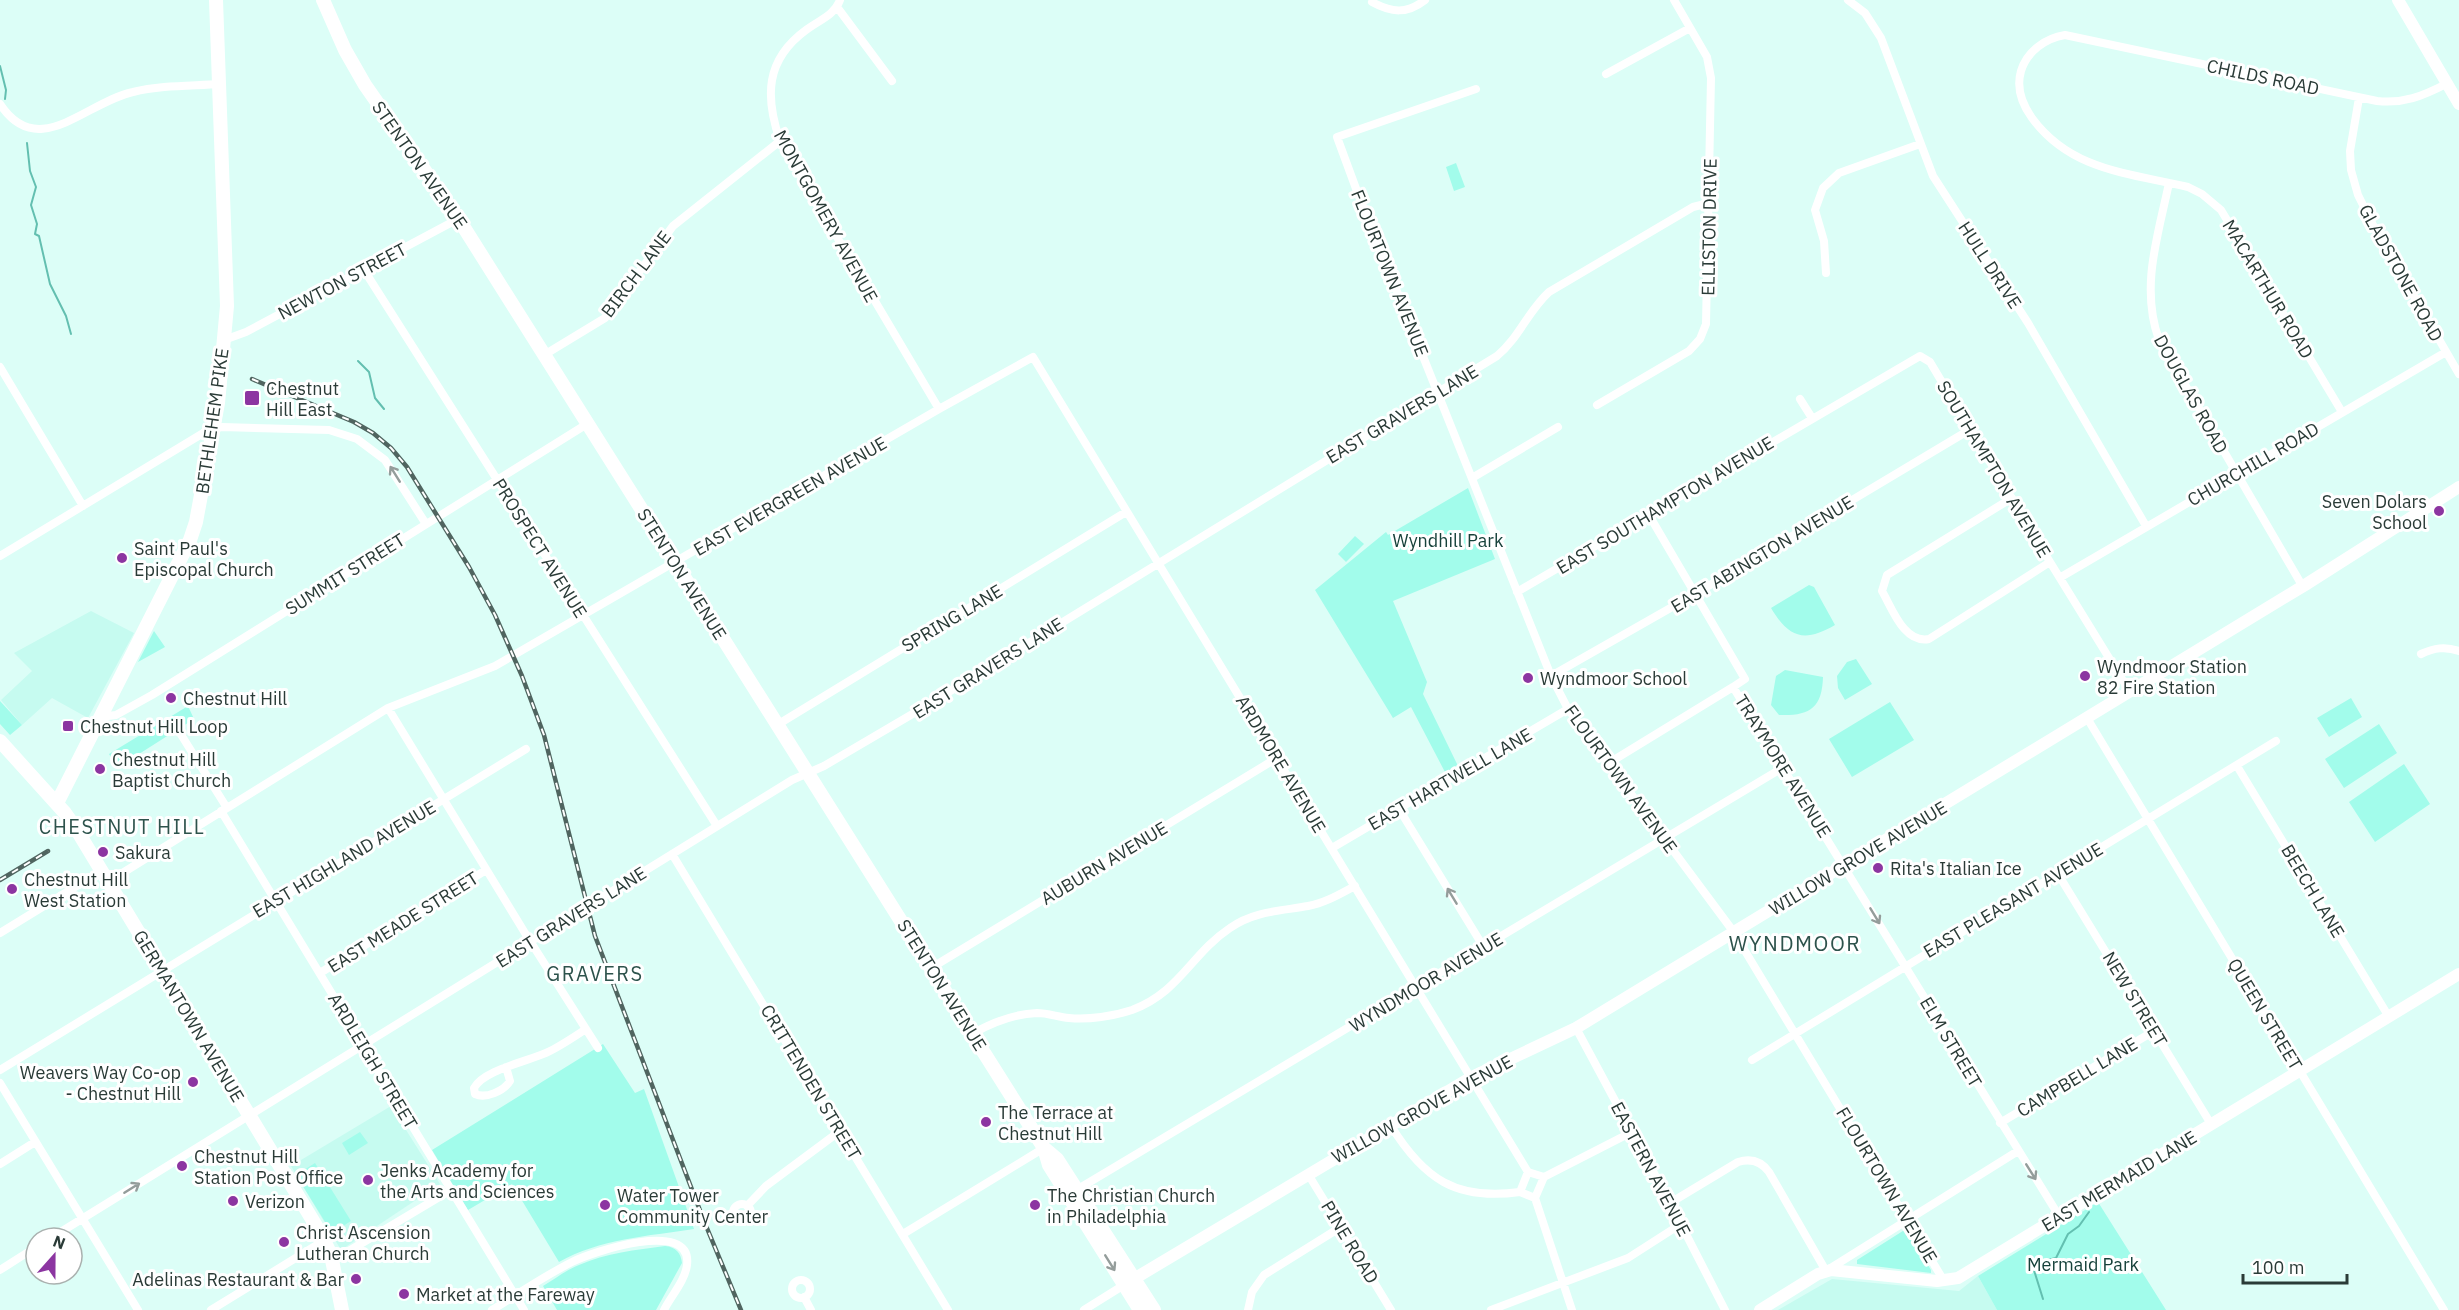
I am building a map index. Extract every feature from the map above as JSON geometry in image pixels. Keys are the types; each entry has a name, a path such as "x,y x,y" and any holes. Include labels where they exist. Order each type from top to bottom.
{"main road":[{"name":"STENTON AVENUE","path":"323,0 345,50 365,85 458,219 1044,1148 1057,1159 1073,1193 1129,1282 1154,1310"},
{"name":"BETHLEHEM PIKE","path":"57,803 193,534 214,428 227,289 217,2"},
{"name":"GERMANTOWN AVENUE","path":"0,742 70,819 325,1240 332,1261 342,1310"},
{"name":"STENTON AVENUE","path":"1129,1282 1140,1310"}],"street":[{"path":"1372,2 1399,12 1413,8 1425,0"},
{"name":"ELLISTON DRIVE","path":"1597,405 1689,351 1700,339 1707,324 1711,78 1707,57 1674,0"},
{"name":"HULL DRIVE","path":"1848,0 1865,13 1881,38 1920,144 1946,197 2028,322 2146,526"},
{"path":"2398,0 2459,104"},
{"path":"839,3 892,81"},
{"name":"MONTGOMERY AVENUE","path":"839,3 830,15 798,37 786,50 777,66 770,99 772,117 780,141 939,409"},
{"path":"1606,74 1690,28"},
{"name":"MACARTHUR ROAD","path":"2078,36 2065,34 2047,40 2028,57 2019,79 2024,106 2046,136 2082,161 2097,167 2196,190 2221,210 2342,412"},
{"name":"CHILDS ROAD","path":"2078,36 2359,98 2397,102 2417,98 2446,84"},
{"path":"0,104 15,122 27,128 40,130 61,125 102,103 133,92 220,84"},
{"name":"FLOURTOWN AVENUE","path":"1476,89 1337,137 1358,194 1551,676 1568,709 1733,931 1944,1281"},
{"name":"GLADSTONE ROAD","path":"2359,98 2350,151 2351,170 2358,195 2365,212 2459,374"},
{"name":"BIRCH LANE","path":"544,355 605,318 673,226 780,141"},
{"path":"1826,273 1824,241 1815,210 1823,188 1839,173 1920,144"},
{"name":"DOUGLAS ROAD","path":"2169,183 2150,277 2151,319 2158,340 2303,587"},
{"name":"EAST GRAVERS LANE","path":"71,1226 717,826 921,709 1438,392 1506,349 1549,292 1693,207 1709,203"},
{"name":"NEWTON STREET","path":"224,340 246,332 458,219"},
{"name":"PROSPECT AVENUE","path":"364,270 717,826"},
{"name":"CHURCHILL ROAD","path":"2061,577 2446,352"},
{"name":"SOUTHAMPTON AVENUE","path":"1812,418 1920,356 1930,362 2130,692"},
{"name":"EAST EVERGREEN AVENUE","path":"0,933 224,810 388,708 480,673 504,661 1033,357"},
{"name":"ARDMORE AVENUE","path":"1033,357 1528,1172"},
{"path":"0,367 83,506"},
{"path":"1800,399 1812,418"},
{"name":"EAST SOUTHAMPTON AVENUE","path":"1517,592 1812,418"},
{"name":"SUMMIT STREET","path":"100,717 116,715 130,708 587,424"},
{"path":"1472,478 1558,427"},
{"path":"0,556 214,428 325,429 357,439 383,457 429,523"},
{"name":"EAST ABINGTON AVENUE","path":"1551,676 1695,594 1971,429"},
{"name":"WILLOW GROVE AVENUE","path":"1129,1282 1472,1077 1575,1028 1733,931 1766,914 2303,587 2459,487"},
{"path":"2012,498 1887,575 1882,591 1909,635 1919,640 1929,639 2050,562"},
{"name":"SPRING LANE","path":"777,725 1126,512"},
{"name":"TRAYMORE AVENUE","path":"1649,515 1745,679 1733,687 1845,866"},
{"path":"2421,654 2442,648 2459,651"},
{"path":"1609,763 1733,687"},
{"path":"388,708 597,1048"},
{"name":"EAST HARTWELL LANE","path":"1332,848 1568,709"},
{"name":"QUEEN STREET","path":"2086,718 2444,1310"},
{"name":"ARDLEIGH STREET","path":"180,733 276,901 524,1310"},
{"name":"EAST PLEASANT AVENUE","path":"1752,1060 2276,741"},
{"name":"EAST HIGHLAND AVENUE","path":"0,1070 526,749"},
{"name":"AUBURN AVENUE","path":"931,968 1277,758"},
{"name":"BEECH LANE","path":"2237,766 2389,1017"},
{"name":"WYNDMOOR AVENUE","path":"1073,1193 1784,767"},
{"path":"1399,809 1483,946"},
{"name":"CRITTENDEN STREET","path":"672,854 948,1310"},
{"name":"ELM STREET","path":"1845,866 2059,1216"},
{"name":"EAST MEADE STREET","path":"320,973 486,870"},
{"name":"NEW STREET","path":"2058,874 2211,1124"},
{"path":"972,1034 1016,1015 1039,1013 1084,1018 1134,1009 1166,991 1182,977 1210,943 1241,921 1261,913 1310,906 1355,886"},
{"name":"EAST MERMAID LANE","path":"1826,1271 1845,1270 1944,1281 1961,1276 2459,974"},
{"name":"EASTERN AVENUE","path":"1575,1028 1725,1310"},
{"path":"506,1067 550,1051 586,1029"},
{"name":"CAMPBELL LANE","path":"2001,1123 2154,1031"},
{"path":"0,1083 138,1310"},
{"path":"1391,1126 1413,1159 1440,1180 1472,1193 1520,1192 1535,1198"},
{"path":"747,1206 775,1178 840,1131"},
{"path":"1520,1192 1528,1172 1544,1176 1632,1132"},
{"path":"0,1164 35,1142"},
{"path":"903,1234 1044,1148"},
{"path":"1760,1310 2018,1151"},
{"path":"1670,1203 1738,1162 1748,1160 1759,1162 1769,1172 1826,1271"},
{"name":"PINE ROAD","path":"1308,1174 1391,1310"},
{"path":"1544,1176 1535,1198 1572,1310"},
{"path":"332,1261 451,1190"},
{"path":"1491,1310 1628,1258 1681,1224"},
{"path":"1248,1310 1254,1287 1264,1275 1341,1227"},
{"path":"211,1310 325,1240"},
{"path":"492,1310 568,1264 604,1251 663,1240 677,1244 684,1251 687,1260 686,1270 664,1310"},
{"path":"0,1270 24,1255"},
{"path":"1084,1310 1129,1282"},
{"path":"804,1297 811,1310"}],"shaded area":[{"path":"91,611 134,633 88,718 52,698 22,725 1,700 32,671 14,653"},
{"name":"Jenks Academy for the Arts and Sciences","path":"391,1106 440,1184 341,1250 291,1166"},
{"path":"1978,1276 1997,1310 1778,1310 1832,1279 1959,1291"}],"green space":[{"path":"1456,163 1465,187 1454,191 1446,167"},
{"name":"Wyndhill Park","path":"1468,488 1495,559 1393,601 1427,682 1423,694 1458,766 1446,774 1411,707 1393,718 1315,590 1386,532 1388,535"},
{"path":"1355,536 1364,544 1346,562 1338,554"},
{"path":"1809,585 1814,587 1835,625 1814,634 1798,635 1784,626 1771,608"},
{"path":"154,631 165,647 138,662"},
{"path":"1856,659 1872,684 1845,700 1838,688 1837,676 1847,662"},
{"path":"1785,670 1823,677 1820,697 1817,703 1806,712 1779,715 1771,705 1776,676"},
{"path":"2351,698 2362,717 2329,737 2317,718"},
{"path":"0,701 22,725 10,735 0,724"},
{"path":"1890,702 1914,740 1852,777 1829,739"},
{"path":"188,706 194,719 117,768 109,754"},
{"path":"2379,724 2397,753 2344,788 2325,759"},
{"path":"2404,764 2430,804 2375,842 2349,802"},
{"path":"603,1044 635,1093 644,1089 694,1229 607,1243 574,1254 559,1262 512,1184 468,1210 432,1150"},
{"path":"360,1132 368,1143 349,1155 342,1143"},
{"path":"315,1163 351,1221 332,1233 296,1175"},
{"name":"Mermaid Park","path":"2098,1202 2166,1310 1997,1310 1978,1276"},
{"path":"1906,1229 1931,1273 1857,1264 1857,1260"},
{"path":"665,1246 677,1251 682,1263 656,1310 557,1310 543,1286 570,1269 589,1261"}],"waterway":[{"path":"0,66 6,90 5,99"},
{"path":"27,143 30,171 36,187 31,205 37,224 35,234 39,236 50,284 66,316 71,334"},
{"path":"358,361 369,372 375,398 384,409"},
{"path":"2043,1299 2033,1267 2039,1262 2056,1258 2068,1234 2079,1226 2089,1212"}],"railway":[{"path":"252,379 354,422 373,433 391,448 407,467 469,567 495,615 522,676 544,735 595,936 704,1221 741,1310"},
{"path":"0,880 48,851"}],"place":[{"name":"Chestnut Hill East","path":"252,398"},
{"name":"Seven Dolars School","path":"2439,511"},
{"name":"Saint Paul's Episcopal Church","path":"122,558"},
{"name":"Wyndmoor Station 82 Fire Station","path":"2085,676"},
{"name":"Wyndmoor School","path":"1528,678"},
{"name":"Chestnut Hill","path":"171,698"},
{"name":"Chestnut Hill Loop","path":"68,726"},
{"name":"Chestnut Hill Baptist Church","path":"100,769"},
{"name":"Sakura","path":"103,852"},
{"name":"Rita's Italian Ice","path":"1878,868"},
{"name":"Chestnut Hill West Station","path":"12,889"},
{"name":"Weavers Way Co‑op - Chestnut Hill","path":"193,1082"},
{"name":"The Terrace at Chestnut Hill","path":"986,1122"},
{"name":"Chestnut Hill Station Post Office","path":"182,1166"},
{"name":"Jenks Academy for the Arts and Sciences","path":"368,1180"},
{"name":"Verizon","path":"233,1201"},
{"name":"Water Tower Community Center","path":"605,1205"},
{"name":"The Christian Church in Philadelphia","path":"1035,1205"},
{"name":"Christ Ascension Lutheran Church","path":"284,1242"},
{"name":"Adelinas Restaurant & Bar","path":"356,1279"},
{"name":"Market at the Fareway","path":"404,1294"}],"district":[{"name":"CHESTNUT HILL","path":"122,826"},
{"name":"WYNDMOOR","path":"1795,943"},
{"name":"GRAVERS","path":"595,973"}]}
